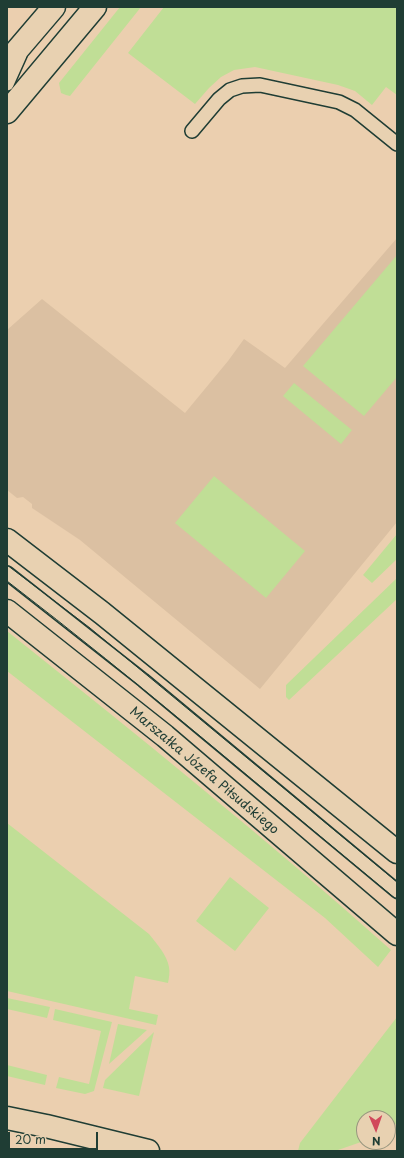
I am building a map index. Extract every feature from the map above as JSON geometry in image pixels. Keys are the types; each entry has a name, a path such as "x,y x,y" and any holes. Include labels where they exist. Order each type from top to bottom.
{"street":[{"path":"7,62 54,7"},
{"path":"7,112 95,7"},
{"path":"7,540 102,613 397,852"},
{"name":"Marszałka Józefa Piłsudskiego","path":"7,611 165,736 397,934"},
{"path":"7,1118 46,1126 139,1150"}],"lane":[{"path":"7,84 28,37"},
{"path":"192,131 219,99 230,90 242,86 260,85 339,102 355,110 397,144"},
{"path":"7,573 143,680 397,891"}],"shaded area":[{"path":"397,238 397,522 260,689 80,540 32,508 32,504 23,497 17,498 7,490 7,330 42,299 185,413 228,361 244,339 285,368"}],"green space":[{"path":"120,7 141,7 70,96 61,93 59,83"},
{"path":"164,7 397,7 397,95 386,87 372,105 355,91 338,85 255,67 234,70 221,77 195,104 128,53"},
{"path":"397,255 397,377 364,416 303,366"},
{"path":"294,383 352,430 341,444 283,396"},
{"path":"214,476 305,551 266,598 175,523"},
{"path":"397,534 397,559 372,583 363,575"},
{"path":"397,578 397,599 289,700 286,697 286,685"},
{"path":"7,631 153,748 297,868 391,950 378,967 325,918 7,671"},
{"path":"7,823 149,934 164,954 168,963 168,983 135,976 129,1009 158,1015 156,1025 7,991"},
{"path":"230,877 269,908 235,951 196,921"},
{"path":"7,998 50,1007 47,1018 7,1009"},
{"path":"55,1009 112,1022 94,1091 85,1094 56,1088 59,1077 89,1084 101,1031 53,1020"},
{"path":"397,1017 397,1123 396,1124 396,1110 356,1110 356,1144 331,1151 298,1151 300,1143"},
{"path":"118,1024 147,1030 109,1064"},
{"path":"154,1032 139,1096 103,1088 105,1080"},
{"path":"7,1065 47,1075 45,1085 7,1076"}],"tram line":[{"path":"7,565 90,628 397,882"},
{"path":"7,581 155,699 397,900"}]}
